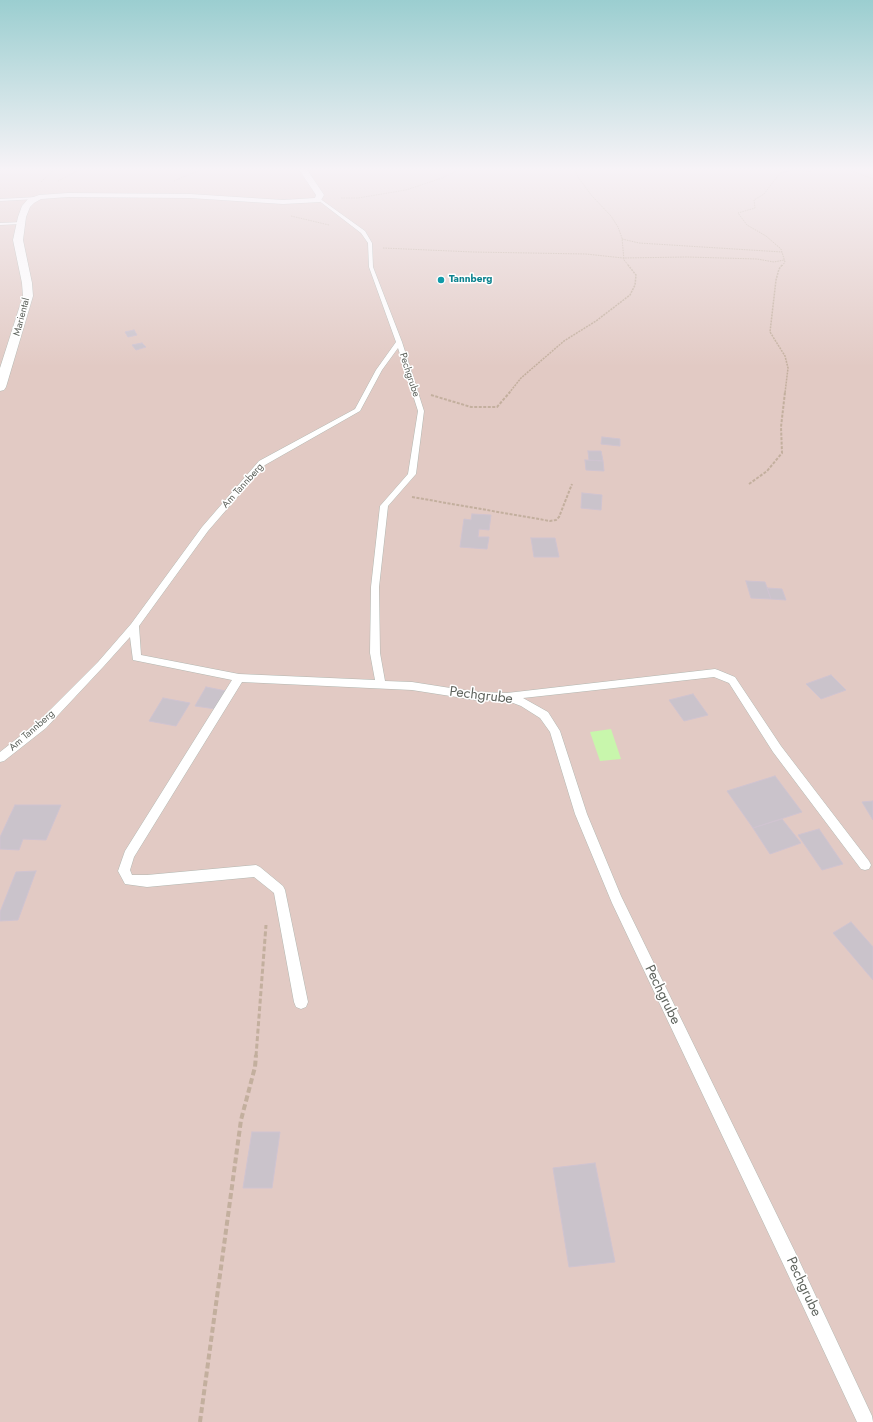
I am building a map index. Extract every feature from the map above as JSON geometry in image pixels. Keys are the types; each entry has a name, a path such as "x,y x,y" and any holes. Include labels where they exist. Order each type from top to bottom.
{"street":[{"name":"Mariental","path":"0,387 16,341 28,296 28,283 18,240 19,234"}],"lane":[{"path":"365,234 370,243 371,267 399,342"},
{"name":"Pechgrube","path":"381,684 375,653 375,587 384,506 412,474 421,411 399,342"},
{"name":"Am Tannberg","path":"0,758 42,724 101,664 134,626 205,529 262,463 358,410 379,370 399,342"},
{"name":"Pechgrube","path":"134,626 136,658 238,678 412,686 476,696 508,697 525,703 544,715 555,731 581,814 616,899 791,1262 866,1422"},
{"path":"508,697 715,673 732,680 777,749 864,865"},
{"path":"238,678 129,855 124,872 129,880 147,881 256,871 279,890 301,1002"}],"path":[{"path":"415,391 471,407 497,407 521,378 564,341 596,321 630,295 635,285 636,275 623,258 620,234"},
{"path":"749,484 768,471 782,453 781,427 788,368 785,356 770,332 776,280 779,270 785,262 781,249 763,234"},
{"path":"622,239 639,243 726,247 782,252"},
{"path":"370,247 473,252 586,254 623,258 687,257 756,259 774,262 784,260"},
{"path":"394,494 550,521 556,520 559,516 572,484"},
{"path":"200,1422 241,1120 255,1067 267,921"}],"shaded area":[{"path":"0,234 873,234 873,1422 0,1422"},
{"path":"611,729 621,759 600,761 590,732"}],"building":[{"path":"134,330 137,335 128,337 125,332"},
{"path":"142,343 146,347 136,350 132,345"},
{"path":"602,437 620,439 620,446 601,444"},
{"path":"588,451 601,451 603,461 589,460"},
{"path":"585,460 603,461 604,471 586,470"},
{"path":"582,493 602,495 601,510 581,508"},
{"path":"472,514 491,515 489,530 479,529 478,537 489,537 487,549 460,547 464,519 471,520"},
{"path":"531,538 555,538 559,557 534,557"},
{"path":"746,581 765,582 771,599 751,598"},
{"path":"767,588 782,589 786,600 771,599"},
{"path":"831,675 846,690 821,699 806,684"},
{"path":"206,687 226,691 216,709 195,706"},
{"path":"693,694 708,715 684,721 669,700"},
{"path":"163,698 190,703 176,726 149,721"},
{"path":"775,776 802,812 753,828 727,791"},
{"path":"873,801 873,820 862,802"},
{"path":"15,805 61,805 46,840 23,839 19,850 0,849 0,837"},
{"path":"782,819 801,843 770,854 753,828"},
{"path":"819,829 843,864 822,870 798,835"},
{"path":"36,871 18,920 0,921 0,912 16,872"},
{"path":"851,922 873,947 873,980 833,933"},
{"path":"252,1132 280,1132 272,1188 243,1188"},
{"path":"595,1163 615,1262 569,1267 553,1168"}],"place":[{"name":"Tannberg","path":"441,280"}]}
